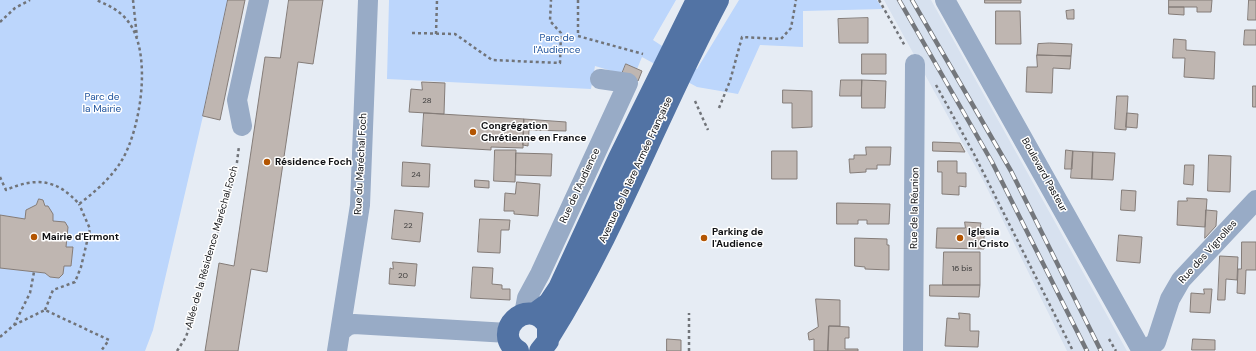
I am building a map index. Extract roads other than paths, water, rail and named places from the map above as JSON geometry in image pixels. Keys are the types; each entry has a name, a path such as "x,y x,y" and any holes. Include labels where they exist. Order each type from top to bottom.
{"main road":[{"name":"Avenue de la 1ère Armée Française","path":"513,342 514,319 529,314 549,303 559,288 619,158 697,0"},
{"name":"Avenue de la 1ère Armée Française","path":"544,344 592,264 695,44 718,0"},
{"path":"529,314 544,320 548,325 544,344"}],"street":[{"path":"242,126 237,100 259,0"},
{"name":"Rue du Maréchal Foch","path":"337,351 360,205 368,0"},
{"name":"Boulevard Pasteur","path":"945,0 1142,351"},
{"name":"Rue de la Réunion","path":"912,351 915,64"},
{"name":"Rue de l'Audience","path":"529,314 526,298 540,274 628,83 600,79"},
{"name":"Rue des Vignolles","path":"1145,351 1156,342 1170,299 1181,280 1256,200"},
{"path":"341,331 347,326 354,324 513,342"}],"railway":[{"path":"899,0 992,162 1087,351"},
{"path":"912,0 1011,171 1101,351"}],"place":[{"name":"Congrégation Chrétienne en France","path":"473,132"},
{"name":"Résidence Foch","path":"267,162"},
{"name":"Mairie d'Ermont","path":"34,237"},
{"name":"Parking de l'Audience","path":"704,238"},
{"name":"Iglesia ni Cristo","path":"960,238"}],"park label":[{"name":"Parc de l'Audience","path":"557,44"},
{"name":"Parc de la Mairie","path":"102,102"}]}
